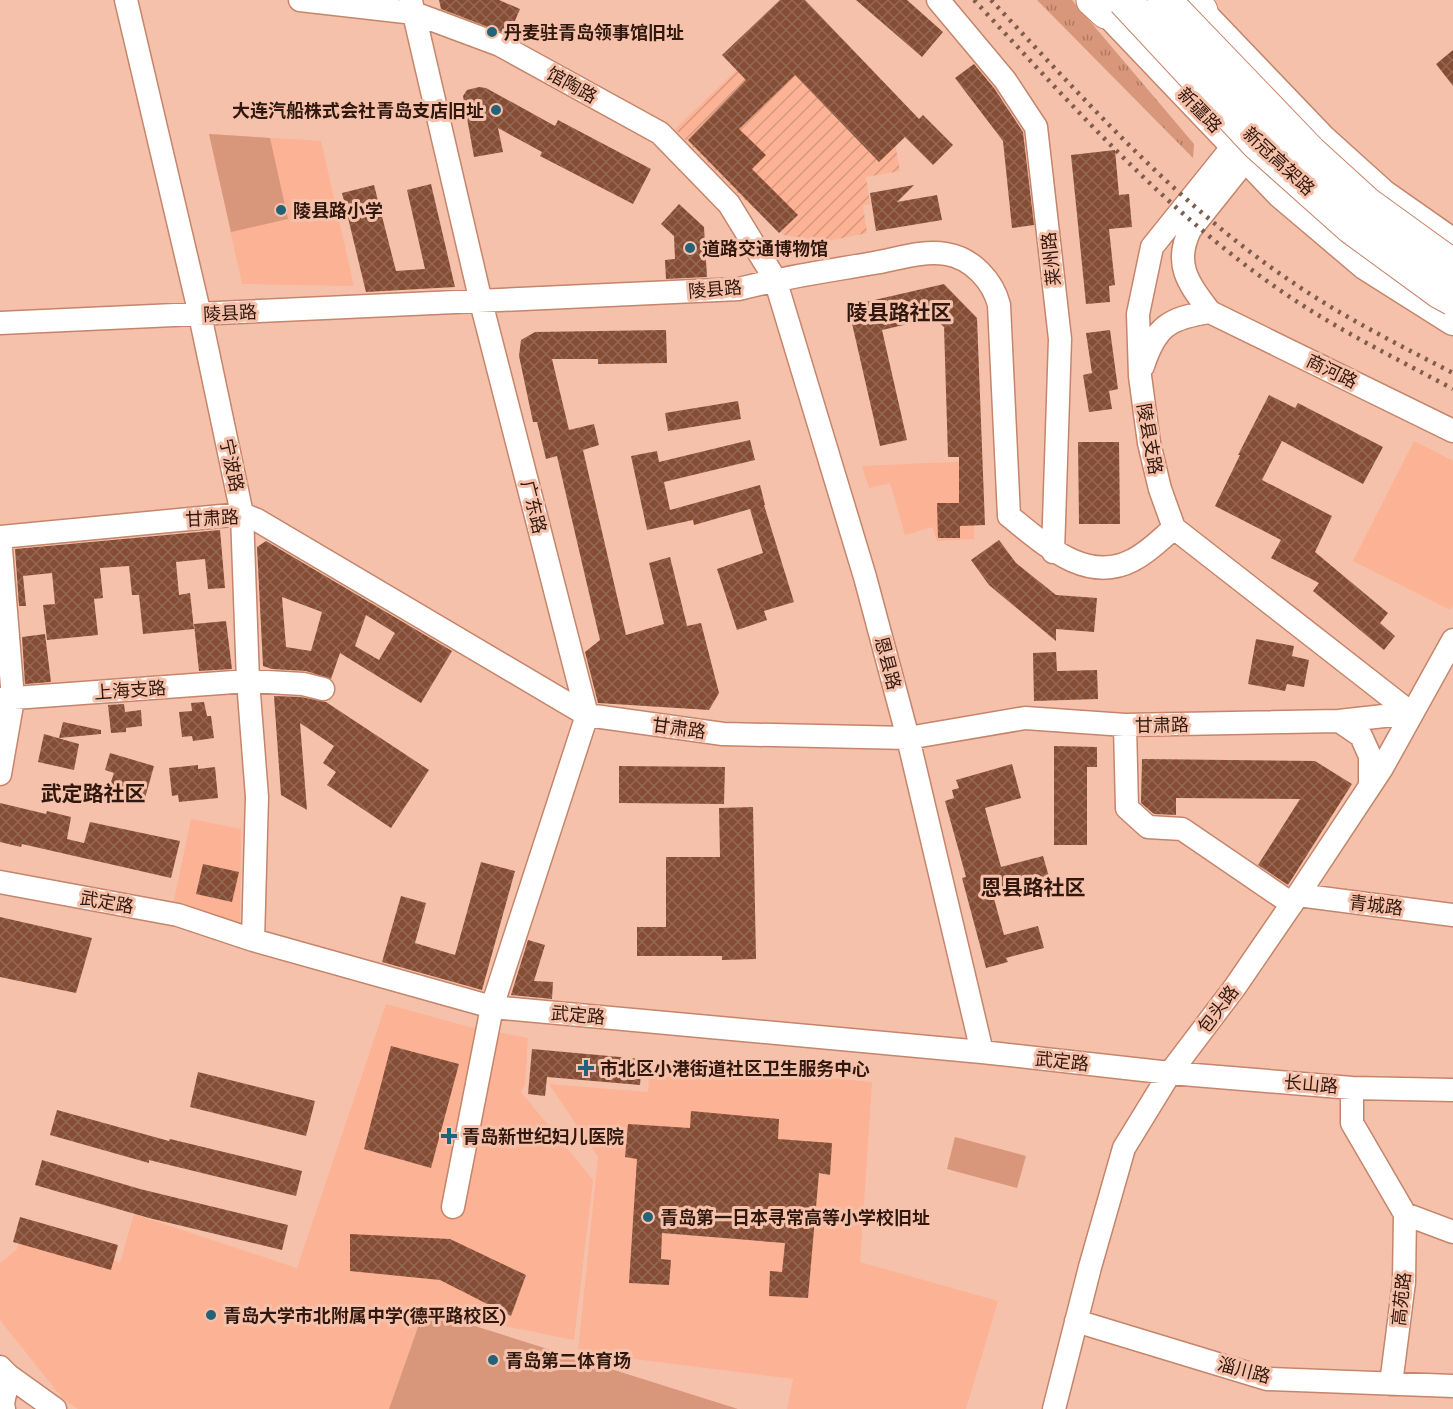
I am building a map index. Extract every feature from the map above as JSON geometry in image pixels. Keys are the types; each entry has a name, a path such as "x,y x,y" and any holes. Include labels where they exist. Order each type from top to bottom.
{"highway":[{"name":"新冠高架路","path":"1164,0 1311,153 1367,204 1451,246"},
{"name":"新冠高架路","path":"1105,3 1351,227 1453,299"}],"main road":[{"name":"新疆路","path":"1105,3 1281,194 1366,266 1453,321"},
{"path":"1194,3 1322,139 1383,194 1451,246"}],"street":[{"name":"宁波路","path":"126,0 200,315 242,514 248,681 257,797 253,940"},
{"name":"馆陶路","path":"300,0 412,7 500,45 660,133 729,204 775,279"},
{"name":"莱州路","path":"938,0 1005,80 1036,127 1060,339 1053,552"},
{"name":"广东路","path":"412,7 481,302 587,715"},
{"path":"1140,376 1153,340 1164,327 1178,318 1210,312 1194,291 1184,269 1181,256 1183,244 1240,152 1287,102"},
{"name":"陵县支路","path":"1174,528 1160,489 1149,443 1140,376 1138,314 1152,247 1240,152"},
{"name":"陵县路","path":"0,323 739,289 775,279 937,253 949,254 965,261 987,278 996,291 999,305 1009,516 1053,552 1095,567 1114,566 1133,560 1151,549 1174,528"},
{"name":"恩县路","path":"775,279 865,578 908,738 982,1052"},
{"name":"商河路","path":"1210,312 1453,431"},
{"name":"甘肃路","path":"0,537 242,514 257,520 587,715 723,734 908,738 1025,718 1125,725 1339,722 1411,713"},
{"path":"1174,528 1411,713"},
{"path":"0,537 6,699 0,774"},
{"name":"包头路","path":"1054,1409 1124,1148 1170,1073 1235,987 1382,768 1453,640"},
{"name":"上海支路","path":"6,699 248,681 303,684 323,689"},
{"path":"453,1207 492,1007 587,715"},
{"path":"1339,722 1361,735 1370,756 1370,786"},
{"path":"1125,725 1127,808 1148,827 1182,829 1295,900"},
{"name":"武定路","path":"0,882 178,915 253,940 492,1007 982,1052 1170,1073"},
{"name":"青城路","path":"1295,900 1453,915"},
{"name":"长山路","path":"1170,1073 1353,1088 1453,1090"},
{"path":"1353,1088 1352,1123 1405,1214 1453,1232"},
{"name":"高苑路","path":"1391,1384 1404,1282 1405,1214"},
{"name":"淄川路","path":"1076,1321 1267,1379 1453,1386"},
{"path":"4,1371 4,1409"},
{"path":"4,1371 55,1409"}],"shaded area":[{"path":"786,23 895,144 900,171 866,177 870,204 863,205 867,233 823,242 784,235 740,196 675,129"},
{"name":"陵县路小学","path":"209,134 321,141 354,286 242,284"},
{"path":"1414,441 1453,461 1453,605 1450,610 1353,561"},
{"path":"976,461 974,539 937,541 932,527 905,535 890,483 869,488 862,466"},
{"path":"191,819 241,829 240,927 173,905"},
{"path":"386,1004 466,1026 528,1038 525,1084 521,1092 593,1180 574,1340 424,1310 389,1409 78,1409 63,1399 0,1320 0,1263 17,1249 21,1226 120,1263 134,1214 297,1268"},
{"path":"650,1062 872,1082 860,1262 998,1301 966,1409 787,1409 793,1379 578,1352 598,1157 549,1084 648,1092"}],"green space":[{"path":"1037,0 1072,0 1194,144 1193,158"},
{"path":"209,134 270,138 288,219 231,232"},
{"path":"955,1137 1026,1156 1017,1188 947,1169"},
{"name":"青岛第二体育场","path":"424,1310 738,1409 389,1409"}],"building":[{"name":"丹麦驻青岛领事馆旧址","path":"439,0 499,0 520,9 509,35 441,9"},
{"path":"780,0 805,0 919,119 923,115 953,145 933,165 905,137 879,162 795,75 739,129 766,155 752,169 798,215 779,233 688,140 746,80 722,55"},
{"path":"856,0 907,0 943,32 922,57"},
{"path":"1453,50 1453,86 1436,64"},
{"path":"974,64 994,88 1023,132 1034,225 1012,228 1003,141 955,78"},
{"path":"486,88 555,126 558,120 651,169 633,204 540,156 542,152 498,128 503,152 474,157 463,96 467,90"},
{"path":"1115,150 1119,195 1129,194 1132,227 1109,229 1115,285 1109,286 1110,302 1086,304 1071,155"},
{"path":"431,184 455,287 366,292 342,193 374,185 396,271 425,269 407,190"},
{"path":"914,185 897,202 937,195 942,220 876,231 870,193"},
{"name":"道路交通博物馆","path":"679,204 704,227 707,277 666,279 665,260 675,259 674,236 661,224"},
{"path":"944,284 977,318 985,525 960,526 960,538 938,538 937,503 959,503 959,457 948,457 944,327 934,318 882,330 907,440 880,446 848,306"},
{"path":"666,330 667,363 598,364 598,359 552,359 569,430 594,424 599,445 583,450 626,635 664,624 649,563 670,557 687,626 701,623 719,693 709,710 598,703 585,652 600,640 557,456 546,459 537,422 533,422 519,356 521,340 535,332"},
{"path":"1110,330 1118,389 1109,391 1112,409 1089,412 1083,375 1092,373 1086,333"},
{"path":"1269,395 1295,408 1298,403 1383,447 1363,484 1282,441 1262,480 1332,516 1315,552 1388,613 1380,623 1395,636 1384,650 1313,591 1319,583 1271,558 1281,540 1215,506"},
{"path":"738,401 741,419 668,431 665,413"},
{"path":"750,440 755,460 664,482 670,510 760,485 794,602 764,611 767,620 737,630 717,569 763,553 750,509 694,525 693,520 647,530 631,456 657,451 659,462"},
{"path":"1078,442 1119,442 1120,524 1079,524"},
{"path":"220,530 225,588 208,589 205,559 176,562 179,595 190,593 194,629 143,634 139,595 132,595 129,566 100,568 103,598 94,599 98,635 47,640 43,605 55,604 52,573 23,576 26,606 19,606 15,549"},
{"path":"999,540 1016,563 1056,595 1097,598 1094,632 1056,629 1056,641 989,585 971,560"},
{"path":"266,541 452,651 421,703 340,653 331,679 306,671 272,669 263,666 257,547","holes":["282,597 322,612 311,651 286,647","366,615 395,633 379,660 355,646"]},
{"path":"226,621 232,669 199,671 194,624"},
{"path":"45,634 51,682 25,684 22,637"},
{"path":"1256,639 1294,646 1292,656 1309,660 1304,687 1287,684 1285,691 1248,684"},
{"path":"1056,652 1057,671 1097,670 1098,699 1034,701 1033,653"},
{"path":"274,696 301,697 326,702 429,770 391,828 327,785 336,772 323,763 334,746 300,723 307,810 281,795"},
{"path":"204,702 207,716 211,716 214,738 193,741 192,736 182,737 179,712 192,711 191,703"},
{"path":"124,704 125,712 141,710 142,726 126,728 126,732 111,733 108,705"},
{"path":"63,722 101,730 101,734 59,738"},
{"path":"44,734 79,744 74,770 38,762"},
{"path":"1054,746 1097,747 1097,767 1087,767 1087,845 1054,845"},
{"path":"110,753 154,766 145,798 109,788 114,773 105,770"},
{"path":"1142,759 1315,761 1352,784 1288,885 1258,865 1300,799 1176,798 1176,815 1154,814 1141,803"},
{"path":"1012,764 1021,798 985,808 1001,867 1043,856 1050,880 993,895 1004,935 1038,926 1044,948 1006,958 1008,962 986,968 962,878 966,877 945,801 954,798 952,790 959,788 956,780"},
{"path":"198,765 198,769 215,767 218,798 179,802 178,795 172,796 169,768"},
{"path":"619,766 725,767 724,804 619,803"},
{"path":"0,803 46,814 47,811 71,817 67,839 84,843 90,822 180,841 171,878 22,844 21,847 0,842"},
{"path":"753,807 756,959 722,960 722,956 637,956 637,927 666,927 666,857 720,857 719,808"},
{"path":"481,862 515,871 482,990 382,962 401,896 426,903 415,943 455,955"},
{"path":"203,864 239,872 232,902 196,894"},
{"path":"0,917 92,938 76,993 0,977"},
{"path":"528,940 545,945 534,981 553,982 552,999 511,995"},
{"path":"391,1046 459,1064 431,1168 364,1149"},
{"name":"市北区小港街道社区卫生服务中心","path":"532,1049 642,1059 640,1085 547,1077 545,1096 528,1094"},
{"path":"198,1072 315,1101 306,1136 190,1107"},
{"path":"57,1110 169,1141 170,1139 302,1171 296,1196 149,1160 149,1163 50,1135"},
{"name":"青岛第一日本寻常高等小学校旧址","path":"691,1111 779,1119 778,1139 832,1143 830,1175 819,1173 808,1298 769,1296 770,1271 782,1272 785,1243 662,1233 661,1259 671,1260 669,1285 629,1283 637,1159 625,1157 628,1124 690,1128"},
{"path":"42,1160 140,1189 288,1225 282,1250 149,1218 35,1185"},
{"path":"20,1217 118,1245 111,1270 13,1242"},
{"path":"350,1234 450,1239 526,1275 511,1316 440,1280 350,1271"}],"railway":[{"path":"974,0 1122,156 1201,229 1243,263 1327,321 1453,389"},
{"path":"991,0 1135,151 1172,186 1252,254 1333,308 1453,373"}],"place":[{"name":"丹麦驻青岛领事馆旧址","path":"492,32"},
{"name":"大连汽船株式会社青岛支店旧址","path":"496,110"},
{"name":"陵县路小学","path":"281,210"},
{"name":"道路交通博物馆","path":"690,248"},
{"name":"市北区小港街道社区卫生服务中心","path":"586,1068"},
{"name":"青岛新世纪妇儿医院","path":"449,1136"},
{"name":"青岛第一日本寻常高等小学校旧址","path":"648,1217"},
{"name":"青岛大学市北附属中学(德平路校区)","path":"211,1315"},
{"name":"青岛第二体育场","path":"493,1360"}],"district":[{"name":"陵县路社区","path":"899,312"},
{"name":"武定路社区","path":"93,793"},
{"name":"恩县路社区","path":"1033,887"}]}
